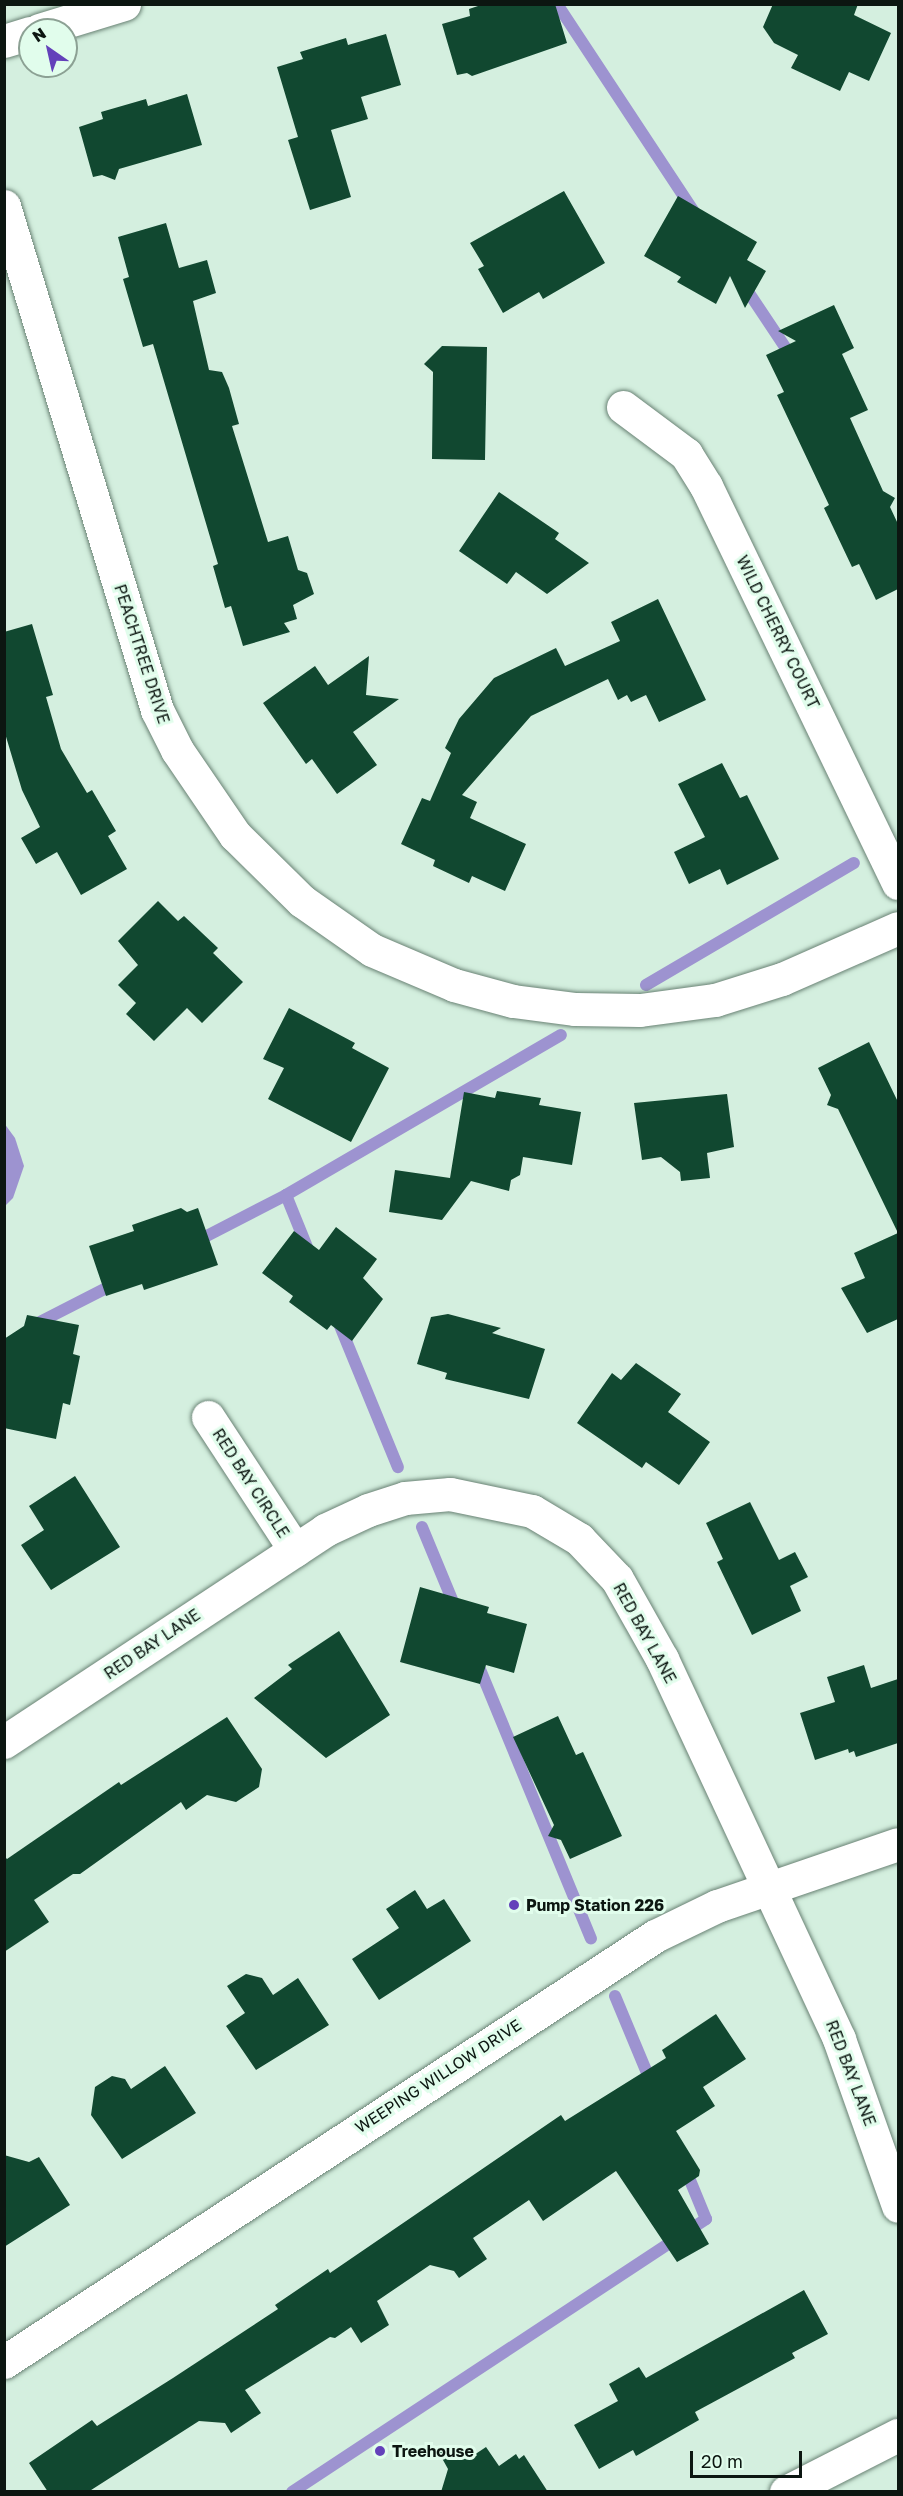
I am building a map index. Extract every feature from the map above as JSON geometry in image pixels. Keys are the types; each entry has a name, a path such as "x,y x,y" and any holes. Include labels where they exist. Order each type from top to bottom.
{"street":[{"path":"78,18 124,4"},
{"name":"PEACHTREE DRIVE","path":"4,206 157,710 177,750 235,835 302,901 372,950 454,985 513,1001 575,1009 640,1010 715,1000 782,980 898,928"},
{"name":"WILD CHERRY COURT","path":"623,408 686,454 706,486 898,883"},
{"name":"RED BAY CIRCLE","path":"208,1417 295,1550"},
{"name":"RED BAY LANE","path":"4,1742 295,1550 368,1510 405,1498 450,1494 532,1511 579,1539 617,1579 662,1659 839,2039 898,2206"},
{"name":"WEEPING WILLOW DRIVE","path":"4,2362 598,1970 717,1906 898,1844"},
{"path":"786,2492 898,2435"}],"shaded area":[{"path":"4,1123 15,1138 24,1166 13,1198 5,1206"}],"building":[{"path":"484,4 555,4 567,43 472,76 467,73 457,75 442,24 470,16 469,9"},
{"path":"773,4 858,4 854,15 891,33 869,81 849,72 840,91 791,68 798,55 774,43 763,27"},
{"path":"386,34 401,85 361,97 368,119 331,130 351,197 310,210 288,140 298,137 277,67 303,59 300,52 346,38 348,45"},
{"path":"187,94 202,145 119,169 115,180 102,175 93,177 79,127 103,119 101,112 146,99 148,106"},
{"path":"564,191 605,263 543,299 539,292 503,313 478,269 484,266 470,243"},
{"path":"678,196 757,242 747,260 766,271 745,308 730,276 716,304 677,282 681,277 644,256"},
{"path":"166,223 179,268 207,260 216,293 193,301 209,370 222,372 229,388 239,424 232,426 268,542 288,536 298,570 307,573 314,594 293,605 297,619 284,623 290,632 243,646 231,606 225,608 213,566 218,564 153,344 143,347 123,279 129,277 118,237"},
{"path":"834,305 854,348 842,354 868,410 850,418 883,491 895,498 890,507 898,524 898,589 876,600 859,564 852,567 824,508 829,505 777,395 784,392 766,355 796,341 778,331"},
{"path":"442,346 487,347 485,460 432,459 433,372 424,364"},
{"path":"499,492 559,533 555,539 589,563 547,594 516,572 507,584 459,551"},
{"path":"658,599 706,700 659,722 646,695 631,702 627,695 618,700 608,679 531,716 462,795 477,802 470,818 526,844 505,891 472,876 469,883 433,866 435,860 401,844 422,798 430,801 451,753 445,748 459,719 494,678 556,648 565,666 620,641 611,622"},
{"path":"32,624 53,695 46,697 61,749 87,793 92,790 116,831 108,836 127,869 81,895 57,852 36,864 21,838 40,827 22,790 4,730 4,632"},
{"path":"369,656 366,695 399,699 353,732 377,765 337,794 312,759 306,764 263,703 315,666 328,685"},
{"path":"722,763 740,798 747,795 779,859 727,885 720,869 689,884 674,852 705,837 678,784"},
{"path":"158,901 178,921 184,916 218,948 213,953 243,982 202,1023 187,1008 154,1041 126,1014 136,1003 118,985 138,965 118,941"},
{"path":"289,1008 355,1043 352,1048 389,1068 351,1142 268,1099 284,1068 263,1059"},
{"path":"869,1042 898,1102 898,1233 838,1109 827,1105 831,1095 818,1068"},
{"path":"497,1091 541,1098 539,1105 581,1112 572,1165 523,1157 520,1175 511,1180 509,1191 471,1181 442,1220 389,1212 395,1170 450,1178 464,1092 495,1098"},
{"path":"727,1094 734,1147 707,1153 710,1178 681,1181 680,1172 661,1157 642,1160 634,1103"},
{"path":"181,1208 187,1212 198,1208 218,1265 144,1290 142,1284 106,1296 89,1246 134,1231 132,1225"},
{"path":"336,1227 377,1259 363,1278 383,1299 352,1341 331,1325 327,1330 289,1302 293,1296 262,1273 294,1231 319,1250"},
{"path":"898,1233 898,1319 867,1333 841,1288 865,1278 854,1253"},
{"path":"448,1314 501,1328 492,1333 545,1349 529,1399 445,1379 447,1373 417,1364 431,1317"},
{"path":"27,1315 79,1325 73,1354 80,1356 70,1405 63,1403 56,1439 4,1428 4,1339 24,1326"},
{"path":"636,1363 681,1394 668,1412 710,1442 679,1485 646,1462 642,1468 577,1423 612,1373 621,1380"},
{"path":"75,1476 120,1547 51,1590 21,1545 44,1530 29,1506"},
{"path":"750,1502 779,1560 795,1552 808,1577 790,1586 801,1611 752,1635 717,1562 723,1559 706,1523"},
{"path":"420,1587 489,1607 487,1613 527,1624 514,1673 486,1665 480,1684 400,1662"},
{"path":"339,1631 390,1715 326,1758 254,1698 292,1669 288,1665"},
{"path":"864,1665 871,1688 898,1679 898,1743 856,1757 854,1751 849,1753 848,1749 815,1760 800,1713 835,1702 827,1677"},
{"path":"558,1716 576,1755 583,1752 622,1836 570,1859 561,1840 548,1836 554,1825 513,1737"},
{"path":"227,1717 262,1769 259,1787 236,1802 207,1795 186,1810 181,1802 80,1874 73,1874 34,1900 49,1922 4,1952 4,1856 7,1859 119,1782 121,1785"},
{"path":"415,1890 427,1909 444,1899 471,1941 379,2000 352,1959 399,1928 386,1909"},
{"path":"246,1974 262,1978 273,1995 298,1978 329,2025 256,2070 226,2026 245,2013 227,1986"},
{"path":"716,2014 746,2059 703,2087 715,2106 676,2131 700,2170 699,2176 678,2190 709,2244 677,2262 616,2171 543,2221 529,2200 473,2238 487,2259 459,2278 454,2271 430,2265 377,2301 389,2325 361,2343 351,2327 335,2338 330,2337 245,2390 261,2413 231,2433 225,2423 199,2421 88,2492 48,2492 29,2463 92,2420 97,2426 173,2378 278,2309 275,2305 328,2269 330,2273 561,2115 565,2121 666,2058 662,2050"},
{"path":"165,2066 196,2113 122,2159 91,2115 95,2087 112,2076 125,2079 131,2089"},
{"path":"4,2155 29,2162 39,2157 70,2205 4,2247"},
{"path":"804,2290 828,2334 792,2353 795,2358 695,2412 699,2420 636,2456 633,2450 599,2469 574,2425 618,2401 609,2384 639,2367 646,2378"},
{"path":"486,2447 499,2466 516,2454 519,2459 524,2455 548,2492 441,2492 448,2469 438,2451 477,2453"}],"waterway":[{"path":"557,4 696,215"},
{"path":"743,284 793,359"},
{"path":"646,985 854,863"},
{"path":"195,1242 286,1195 561,1035"},
{"path":"286,1195 309,1252"},
{"path":"32,1326 118,1282"},
{"path":"338,1321 398,1467"},
{"path":"422,1527 456,1609"},
{"path":"477,1662 591,1938"},
{"path":"615,1996 652,2085"},
{"path":"292,2492 706,2219 685,2168"}],"place":[{"name":"Pump Station 226","path":"514,1905"},
{"name":"Treehouse","path":"380,2451"}]}
